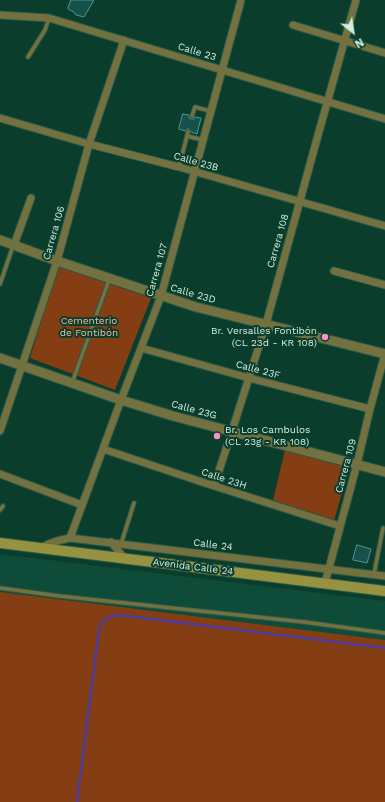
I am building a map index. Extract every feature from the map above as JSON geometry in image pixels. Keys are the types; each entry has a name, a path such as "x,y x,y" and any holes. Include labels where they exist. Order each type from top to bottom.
{"main road":[{"name":"Avenida Calle 24","path":"0,543 385,591"}],"street":[{"name":"Carrera 107","path":"70,538 120,400 161,296 241,0"},
{"name":"Carrera 108","path":"214,486 266,324 356,0"},
{"name":"Calle 23","path":"0,15 49,18 385,119"},
{"path":"294,25 385,53"},
{"name":"Carrera 106","path":"0,431 56,261 89,144 124,40"},
{"name":"Calle 23B","path":"0,118 385,226"},
{"path":"14,245 31,198"},
{"name":"Calle 23D","path":"0,240 56,261 196,307 385,354"},
{"path":"334,271 385,285"},
{"name":"Calle 23F","path":"140,348 370,409"},
{"name":"Carrera 109","path":"325,583 385,354"},
{"name":"Calle 23G","path":"0,358 120,400 173,416 385,472"},
{"name":"Calle 23H","path":"103,449 340,526"},
{"path":"0,474 82,504"},
{"name":"Calle 24","path":"41,548 58,540 70,538 385,576"},
{"path":"111,542 125,559"}],"lane":[{"path":"28,57 45,30 49,18"},
{"path":"192,116 195,107 211,111"},
{"path":"179,167 187,134 204,140"},
{"path":"0,284 14,245"},
{"path":"72,383 110,279"},
{"path":"121,544 134,503"},
{"path":"0,510 3,506"},
{"path":"374,574 383,528"},
{"path":"0,588 59,596 385,632"}],"shaded area":[{"path":"0,554 385,601 385,802 0,802"}],"green space":[{"name":"Cementerio de Fontibón","path":"58,266 151,298 115,390 30,358"},
{"path":"285,450 349,467 334,521 273,500"},
{"path":"0,592 385,640 385,802 0,802"}],"building":[{"path":"71,0 94,0 84,17 76,15 68,9"},
{"path":"183,114 189,115 189,118 191,119 194,119 195,117 201,118 197,134 191,132 189,129 185,131 179,129"},
{"path":"357,545 371,549 367,563 353,560"}],"waterway":[{"path":"77,802 99,629 104,620 109,617 119,615 385,648"}],"place":[{"name":"Br. Versalles Fontibón (CL 23d - KR 108)","path":"325,337"},
{"name":"Br. Los Cambulos (CL 23g - KR 108)","path":"217,436"}]}
